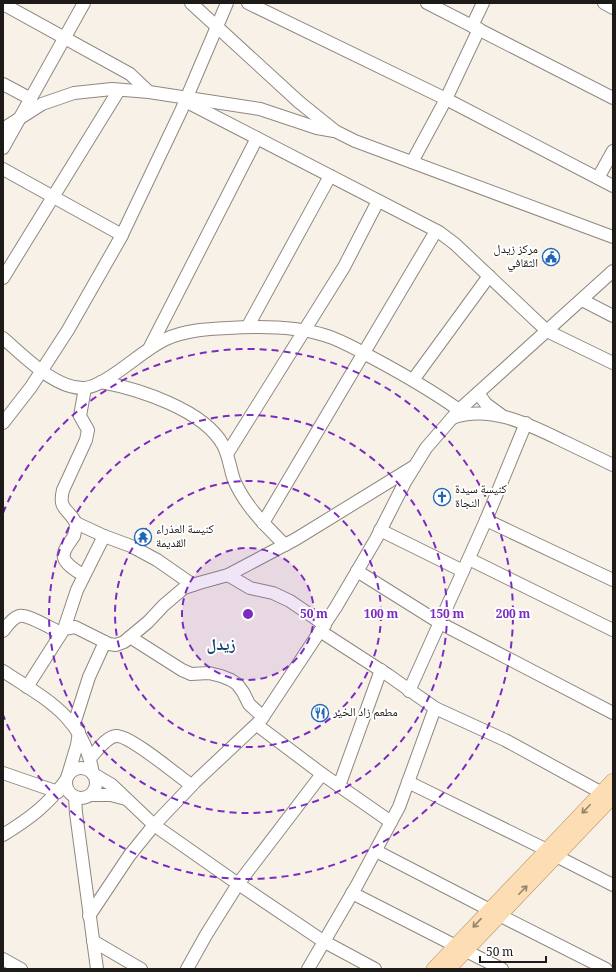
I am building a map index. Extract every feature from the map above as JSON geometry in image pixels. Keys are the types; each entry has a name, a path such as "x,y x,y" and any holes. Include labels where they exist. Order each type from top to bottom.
{"main road":[{"path":"434,969 461,948 607,794 613,781"},
{"path":"448,969 461,948"}],"street":[{"path":"3,148 84,3"},
{"path":"191,3 299,102 336,131 355,141 613,237"},
{"path":"3,423 31,387 68,330 122,235 186,99 227,3"},
{"path":"248,3 446,99 613,186"},
{"path":"427,3 613,98"},
{"path":"412,162 446,99 483,3"},
{"path":"604,3 613,8"},
{"path":"3,4 130,74 149,92"},
{"path":"3,84 31,99"},
{"path":"3,129 42,104 74,93 112,89 149,92 186,99 260,109 317,128 336,131"},
{"path":"3,278 119,90"},
{"path":"186,99 257,138 436,231 455,244 547,331 613,363"},
{"path":"149,348 257,138"},
{"path":"598,178 613,151"},
{"path":"3,169 122,235"},
{"path":"248,326 330,176"},
{"path":"227,454 344,267 378,201"},
{"path":"263,523 436,231"},
{"path":"89,916 129,856 154,825 191,785 260,721 322,628 357,571 415,465 426,448 455,414 613,271"},
{"path":"413,380 489,276"},
{"path":"582,300 613,316"},
{"path":"3,338 60,383 73,387 85,388 101,382 156,343 178,333 248,326 305,331 324,335 342,342 413,380 458,416 490,414 526,423 613,465"},
{"path":"101,382 152,396 180,409 201,422 215,434 224,446 234,480 250,507 263,523 285,545"},
{"path":"85,388 80,416 88,430 86,440 63,490 61,499 63,507 72,516 76,523 131,546 157,560 193,585"},
{"path":"478,393 486,404 505,418"},
{"path":"409,691 469,559 526,423"},
{"path":"3,631 8,624 18,616 22,616 62,631 75,627 105,642 116,645 124,642 184,588 228,575 285,545 340,513 415,465"},
{"path":"486,520 613,580"},
{"path":"76,523 74,535 64,553 64,557 73,569 84,575"},
{"path":"380,530 463,571"},
{"path":"27,687 62,631 77,590 104,536"},
{"path":"469,559 613,630"},
{"path":"357,571 440,623 613,713"},
{"path":"228,575 250,588 272,593 290,601 322,628 409,691 436,708 505,740 607,794"},
{"path":"130,637 182,670 191,674 209,673 221,676 237,684 260,721 322,774 392,822"},
{"path":"97,969 73,796 66,788 67,777 77,745 76,728 90,676 105,642"},
{"path":"339,786 381,670"},
{"path":"3,671 55,705 76,728 90,758 96,786 77,821"},
{"path":"308,969 392,822 436,708"},
{"path":"90,758 109,738 115,736 124,737 191,785"},
{"path":"3,835 36,813 55,795 73,770 80,768 88,769 94,775 106,781 129,800 154,825 238,884 324,942 375,969"},
{"path":"3,773 55,795 82,798 91,795 111,795 129,800"},
{"path":"187,969 206,935 238,884 322,774"},
{"path":"408,782 613,885"},
{"path":"376,851 494,913 606,969"},
{"path":"352,893 502,969"},
{"path":"93,941 141,969"},
{"path":"3,959 22,969"}],"place":[{"name":"مركز زيدل الثقافي","path":"551,257"},
{"name":"كنيسة سيدة النجاة","path":"442,497"},
{"name":"كنيسة العذراء القديمة","path":"143,537"},
{"name":"مطعم زاد الخير","path":"320,713"}],"district":[{"name":"زيدل","path":"221,646"}]}
